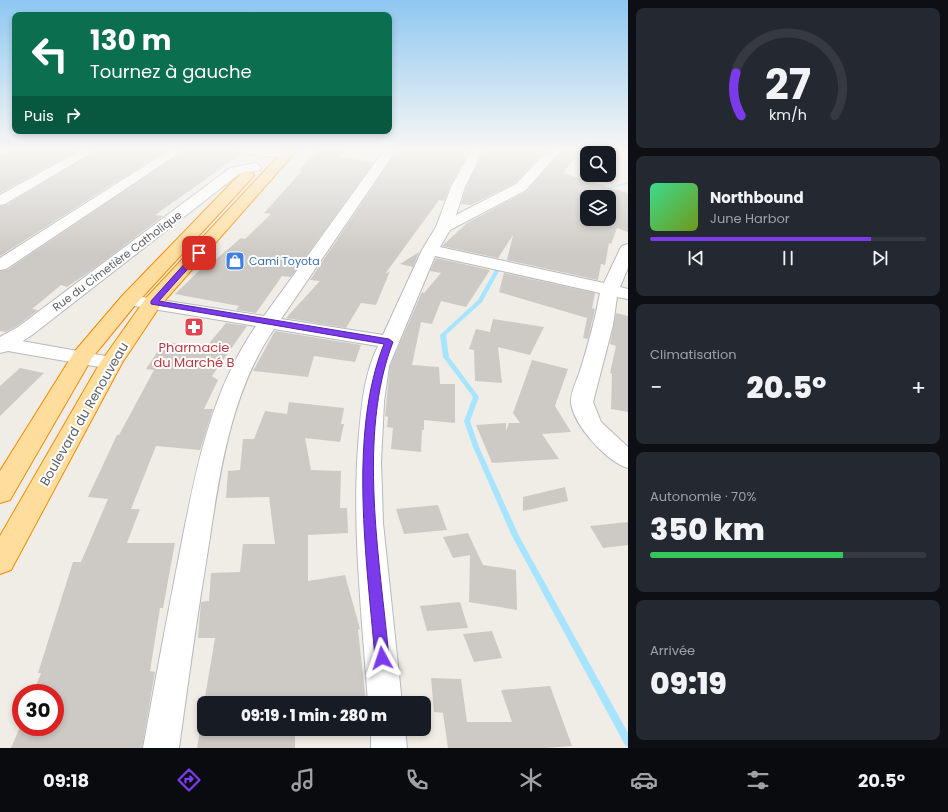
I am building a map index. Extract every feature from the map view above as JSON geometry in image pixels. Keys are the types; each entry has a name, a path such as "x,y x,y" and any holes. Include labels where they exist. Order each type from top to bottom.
{"highway":[{"name":"Boulevard du Renouveau","path":"0,493 83,356 129,300 238,184"},
{"name":"Boulevard du Renouveau","path":"0,562 111,363 154,302 253,184"}],"street":[{"path":"0,201 30,184"},
{"path":"0,265 125,184"},
{"name":"Rue du Cimetière Catholique","path":"2,344 25,331 218,184"},
{"path":"161,748 187,586 209,470 222,421 239,373 248,353 367,184"},
{"path":"385,696 370,523 369,462 373,402 380,366 389,342 430,250 444,227 460,184"},
{"path":"444,227 521,187 524,184"},
{"path":"628,249 618,292 603,325 582,402 584,414 594,428 628,460"},
{"path":"430,250 618,292"},
{"path":"129,300 154,302 389,342"},
{"path":"2,344 83,356 111,363"},
{"path":"388,736 389,748"}],"building":[{"path":"0,184 17,184 0,193"},
{"path":"41,184 113,184 0,256 0,206 6,205"},
{"path":"134,184 199,184 155,215 163,216 96,267 67,287 61,285 32,309 38,310 17,326 6,332 0,331 0,271 7,270"},
{"path":"290,184 358,184 291,277 282,276 256,313 236,310 239,306 175,294 203,267 207,267 241,238 245,239 271,214 264,213"},
{"path":"375,184 451,184 444,201 439,200 385,274 390,271 376,305 361,303 346,328 286,318 320,281 310,280"},
{"path":"468,184 513,184 471,205 461,204"},
{"path":"533,184 598,184 628,193 628,232 617,228 611,244 609,243 605,265 601,264 598,280 507,260 513,235 498,258 442,246 467,223 527,191"},
{"path":"419,252 413,267 400,264"},
{"path":"436,258 490,270 466,307 441,301 432,324 421,322 412,365 439,367 440,384 455,384 455,423 424,420 421,452 391,449 393,428 387,427 388,417 385,416 390,366 422,292 424,293 441,273 430,271"},
{"path":"504,273 595,293 592,308 595,309 588,339 583,338 587,318 499,292"},
{"path":"616,313 628,316 628,412 611,409 612,374 610,373 616,346 610,344"},
{"path":"493,319 544,327 530,355 498,347 502,383 475,381 474,350 469,349 476,329 490,332"},
{"path":"226,323 247,326 212,376 218,380 204,409 213,409 200,450 156,446 131,509 140,509 127,543 175,543 163,608 160,608 150,671 155,672 142,748 11,748 16,736 64,736 64,684 37,684 41,673 38,673 73,562 81,562 108,499 88,497 117,435 119,435 154,370 146,369 164,342 206,347"},
{"path":"275,331 361,345 355,362 314,356 308,377 253,371"},
{"path":"532,360 568,369 555,406 571,432 542,434 559,459 492,463 476,425 506,423 506,431 509,423 520,423 513,413"},
{"path":"20,368 44,373 0,416 0,386"},
{"path":"289,402 344,408 341,424 344,424 340,442 305,438 311,470 341,471 340,508 347,508 348,533 308,535 308,581 345,575 360,629 358,630 365,696 205,696 215,638 198,638 201,602 209,601 211,573 240,572 243,544 275,544 269,497 226,498 228,471 240,470 243,439 254,439 265,411 287,414"},
{"path":"565,487 568,501 523,511 523,497"},
{"path":"438,505 447,530 404,534 396,509"},
{"path":"628,522 628,545 603,548 590,526"},
{"path":"468,533 483,565 516,570 517,610 469,602 470,555 453,558 443,537"},
{"path":"460,602 468,628 427,631 420,606"},
{"path":"492,631 502,658 474,662 463,634"},
{"path":"431,678 461,679 467,722 512,722 501,690 550,686 572,746 545,748 448,748 443,713 434,712"},
{"path":"199,736 295,736 295,748 197,748"}],"waterway":[{"path":"603,189 624,184"},
{"path":"497,271 480,301 443,335 446,357 476,397 467,421 476,447 516,536 628,742"}],"place":[{"name":"Cami Toyota","path":"235,261"},
{"name":"Pharmacie du Marché B","path":"194,327"}],"route":[{"path":"199,253 154,302 389,342 380,366 373,402 369,462 370,523 382,658"}]}
